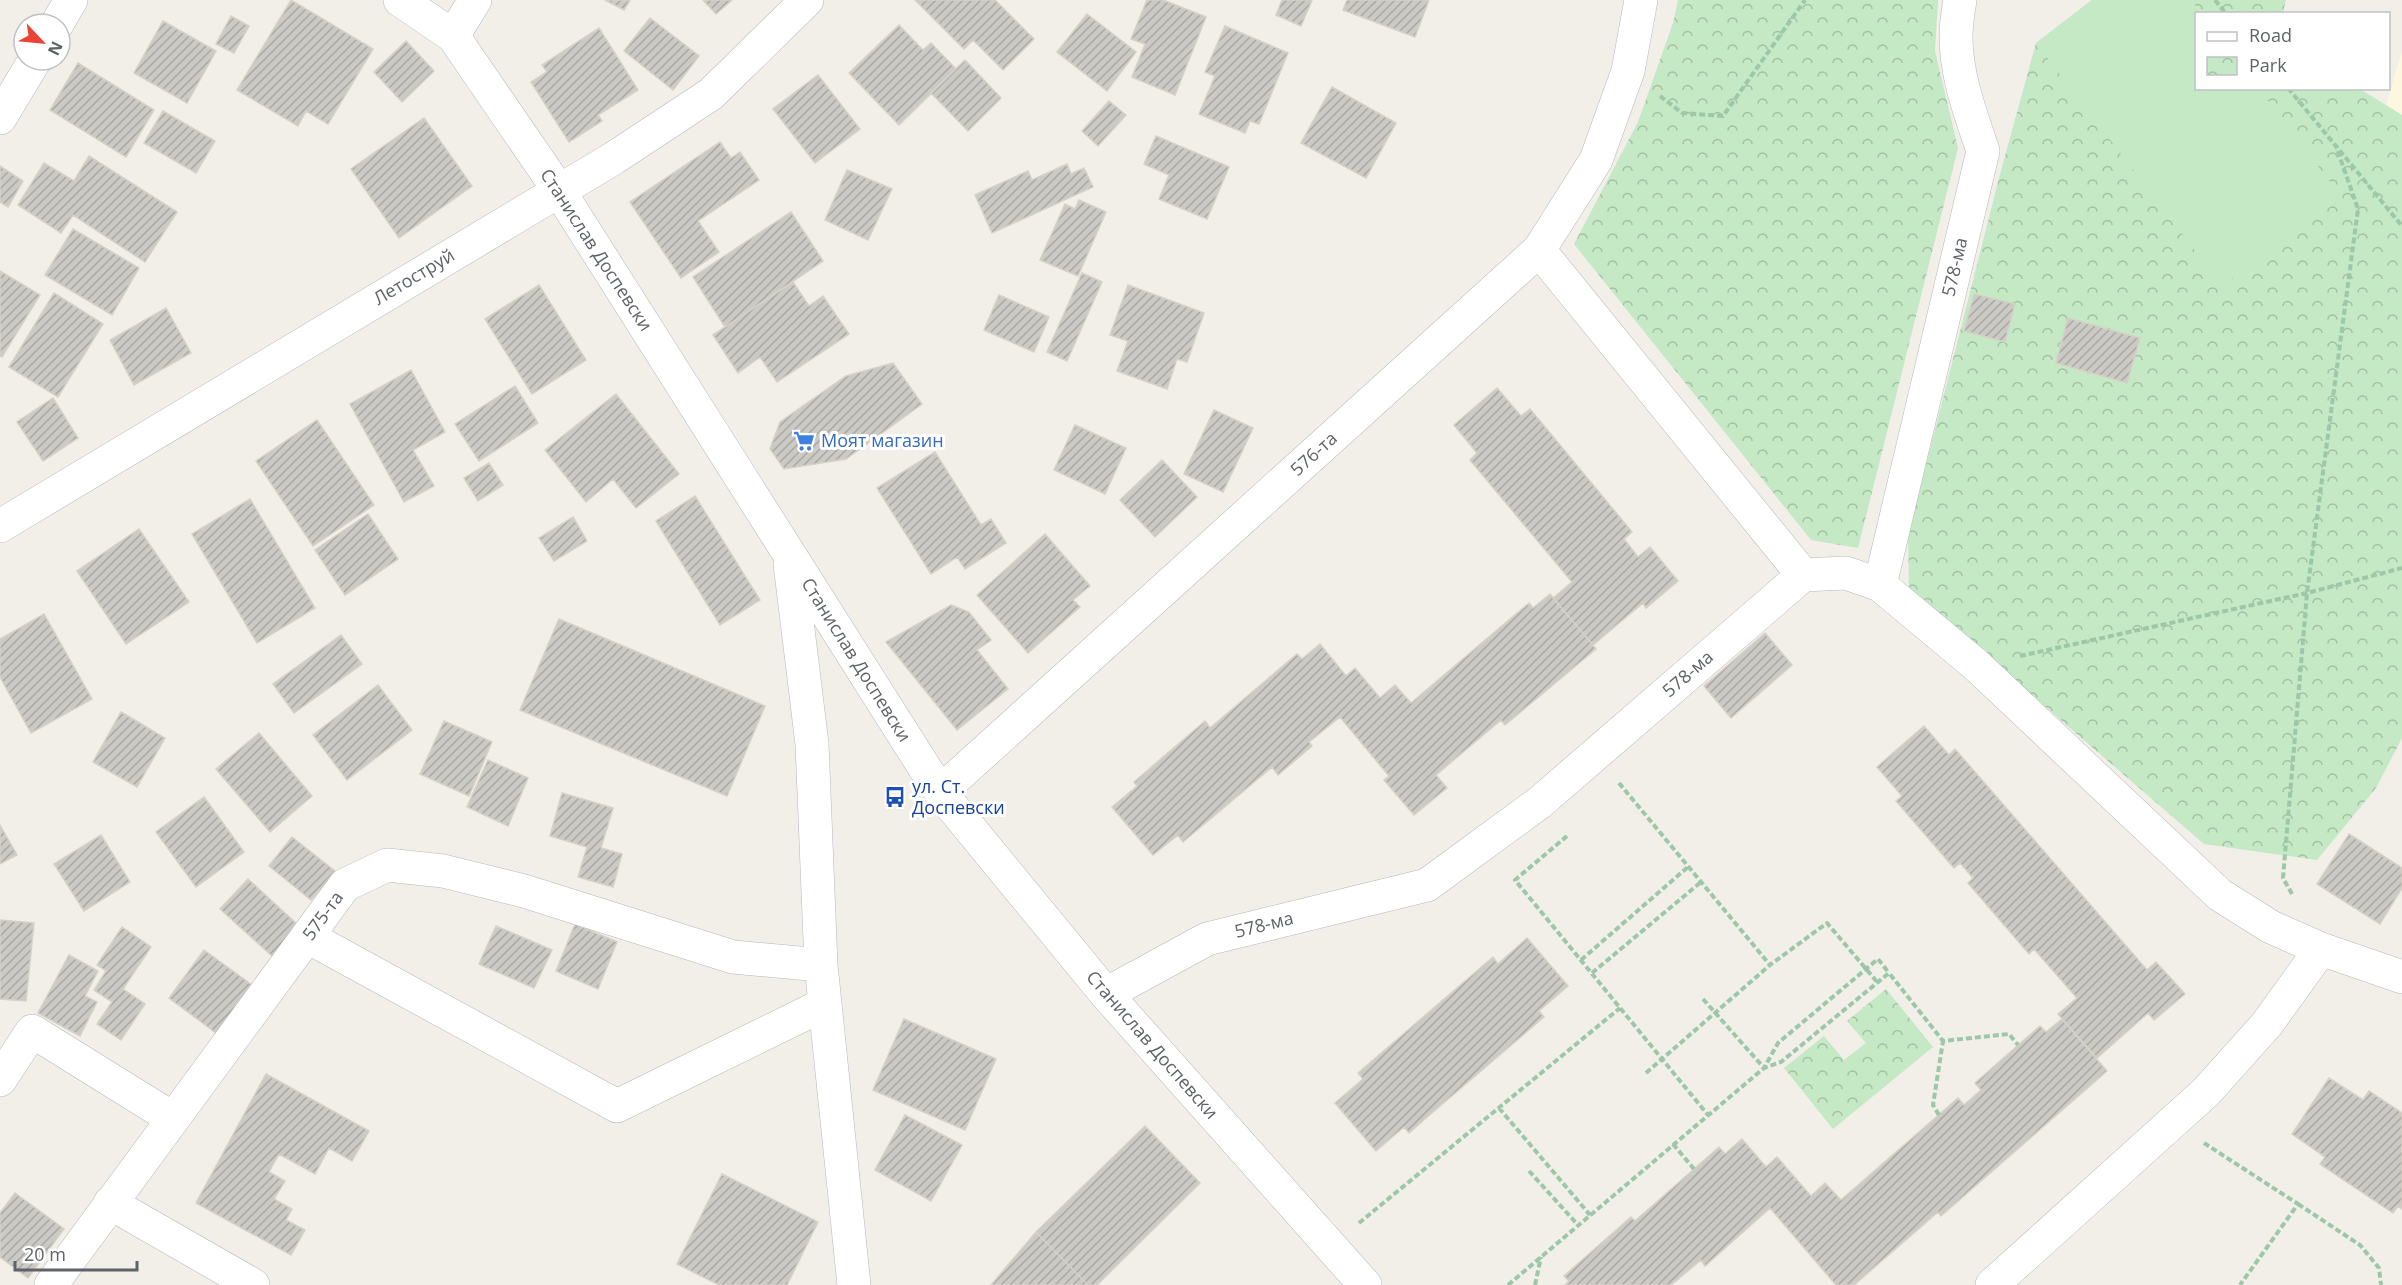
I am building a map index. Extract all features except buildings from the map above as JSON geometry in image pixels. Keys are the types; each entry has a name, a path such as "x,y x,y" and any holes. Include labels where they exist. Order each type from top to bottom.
{"street":[{"name":"Станислав Доспевски","path":"400,0 453,36 558,189 940,792 1106,994 1365,1285"},
{"path":"453,36 475,0"},
{"name":"Летоструй","path":"0,525 558,189 614,158 711,94 807,0"},
{"name":"576-та","path":"940,792 1539,250 1596,160 1628,71 1641,0"},
{"name":"578-ма","path":"1880,585 1983,151 1967,104 1959,67 1956,37 1960,0"},
{"path":"0,118 28,72"},
{"path":"1539,250 1803,575 1846,573 1880,585 1976,665 2220,895 2271,927 2321,949 2402,977"},
{"path":"788,554 812,744 821,965 854,1285"},
{"name":"578-ма","path":"1106,994 1207,939 1427,885 1539,803 1803,575"},
{"name":"575-та","path":"51,1285 345,885 387,865 443,871 524,891 733,957 821,965"},
{"path":"308,937 617,1106 825,1004"},
{"path":"1992,1285 2206,1092 2267,1024 2321,949"},
{"path":"0,1080 32,1031 172,1118"},
{"path":"110,1203 253,1285"}],"path":[{"path":"1628,71 1682,113 1723,116 1805,0"},
{"path":"2215,0 2224,12"},
{"path":"2291,90 2402,226"},
{"path":"2294,898 2283,878 2307,592 2358,209 2336,146"},
{"path":"1976,665 2307,592 2402,568"},
{"path":"1595,754 1770,965"},
{"path":"1567,836 1515,880 1708,1114"},
{"path":"1581,960 1689,866"},
{"path":"1592,973 1701,882"},
{"path":"1647,1073 1770,965 1827,923 1878,983"},
{"path":"1764,1068 1778,1044 1878,959 1943,1041 1933,1105 1939,1115"},
{"path":"1508,1285 1764,1068 1781,1062 1889,973"},
{"path":"1703,999 1764,1068"},
{"path":"1331,1247 1620,1008"},
{"path":"1943,1041 2008,1034 2018,1045"},
{"path":"1499,1108 1590,1215"},
{"path":"2172,1123 2360,1245 2379,1268 2381,1285"},
{"path":"1673,1144 1694,1169"},
{"path":"1529,1171 1578,1226"},
{"path":"2240,1285 2298,1204"},
{"path":"1535,1285 1541,1257"}],"shaded area":[{"path":"2402,51 2402,115 2386,105"}],"green space":[{"path":"1678,0 1938,0 1935,51 1958,148 1858,548 1811,540 1574,244 1638,122 1673,23"},
{"path":"2092,0 2286,0 2283,12 2195,12 2195,90 2362,90 2402,115 2402,738 2376,788 2317,860 2204,844 1909,589 1908,536 1999,178 2036,43"},
{"path":"2092,0 2191,0 2200,12 2195,12 2195,90 2260,90 2340,195 2222,286 2036,43"},
{"path":"1886,989 1933,1047 1833,1129 1784,1068 1824,1036 1844,1060 1866,1043 1847,1021"}],"place":[{"name":"Моят магазин","path":"804,441"},
{"name":"ул. Ст. Доспевски","path":"895,797"}]}
